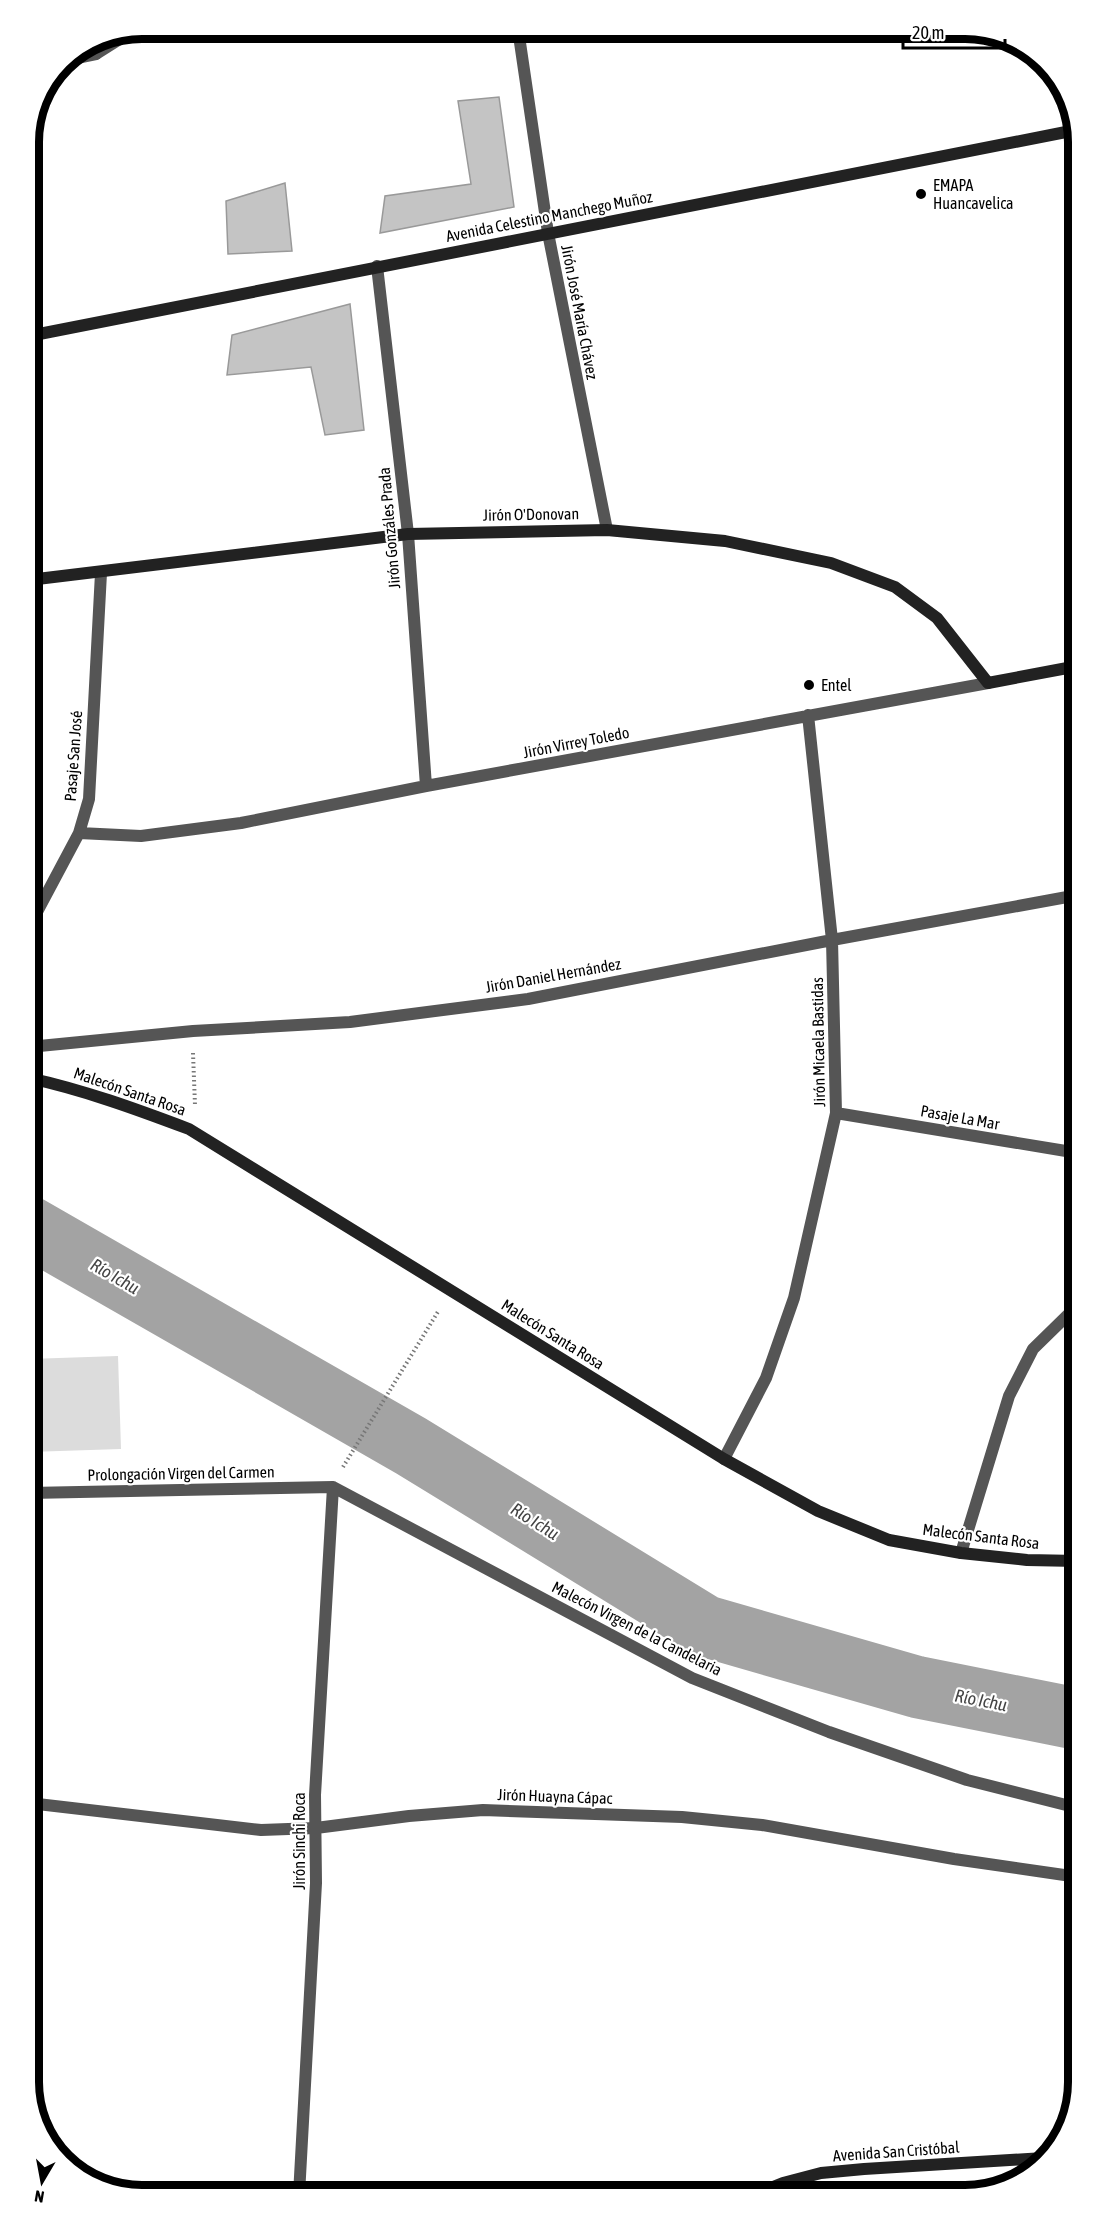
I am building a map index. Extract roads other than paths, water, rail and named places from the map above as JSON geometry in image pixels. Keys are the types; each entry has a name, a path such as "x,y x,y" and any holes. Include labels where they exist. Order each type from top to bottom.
{"main road":[{"name":"Avenida Celestino Manchego Muñoz","path":"39,334 1067,132"},
{"name":"Jirón O'Donovan","path":"39,579 408,534 607,530 725,541 831,563 895,587 937,618 988,683"},
{"name":"Jirón Virrey Toledo","path":"988,683 1068,668"},
{"name":"Malecón Santa Rosa","path":"39,1080 122,1104 195,1133 724,1459 818,1511 889,1540 961,1553 1027,1560 1068,1561"},
{"name":"Avenida San Cristóbal","path":"778,2185 821,2174 864,2169 1033,2159"}],"street":[{"name":"Jirón José María Chávez","path":"519,39 548,233 607,530"},
{"path":"85,57 96,54 113,43"},
{"name":"Jirón Gonzáles Prada","path":"377,266 408,534 426,786"},
{"name":"Pasaje San José","path":"39,908 79,833 89,799 101,573"},
{"name":"Jirón Virrey Toledo","path":"79,833 141,836 241,823 426,786 988,683"},
{"name":"Jirón Micaela Bastidas","path":"724,1459 766,1378 794,1298 836,1113 832,940 808,715"},
{"name":"Jirón Daniel Hernández","path":"39,1046 193,1031 350,1022 528,999 1068,897"},
{"name":"Pasaje La Mar","path":"836,1113 1068,1151"},
{"path":"961,1553 1009,1396 1033,1349 1068,1315"},
{"name":"Prolongación Virgen del Carmen","path":"39,1493 333,1486"},
{"name":"Malecón Virgen de la Candelaria","path":"333,1486 692,1678 829,1732 967,1780 1068,1805"},
{"name":"Jirón Sinchi Roca","path":"299,2185 316,1883 315,1795 333,1486"},
{"name":"Jirón Huayna Cápac","path":"39,1804 261,1830 316,1828 409,1816 483,1810 682,1818 762,1825 954,1859 1068,1876"}],"waterway":[{"name":"Río Ichu","path":"39,1233 411,1446 705,1626 917,1687 1068,1717"}],"place":[{"name":"EMAPA Huancavelica","path":"921,194"},
{"name":"Entel","path":"809,685"}]}
